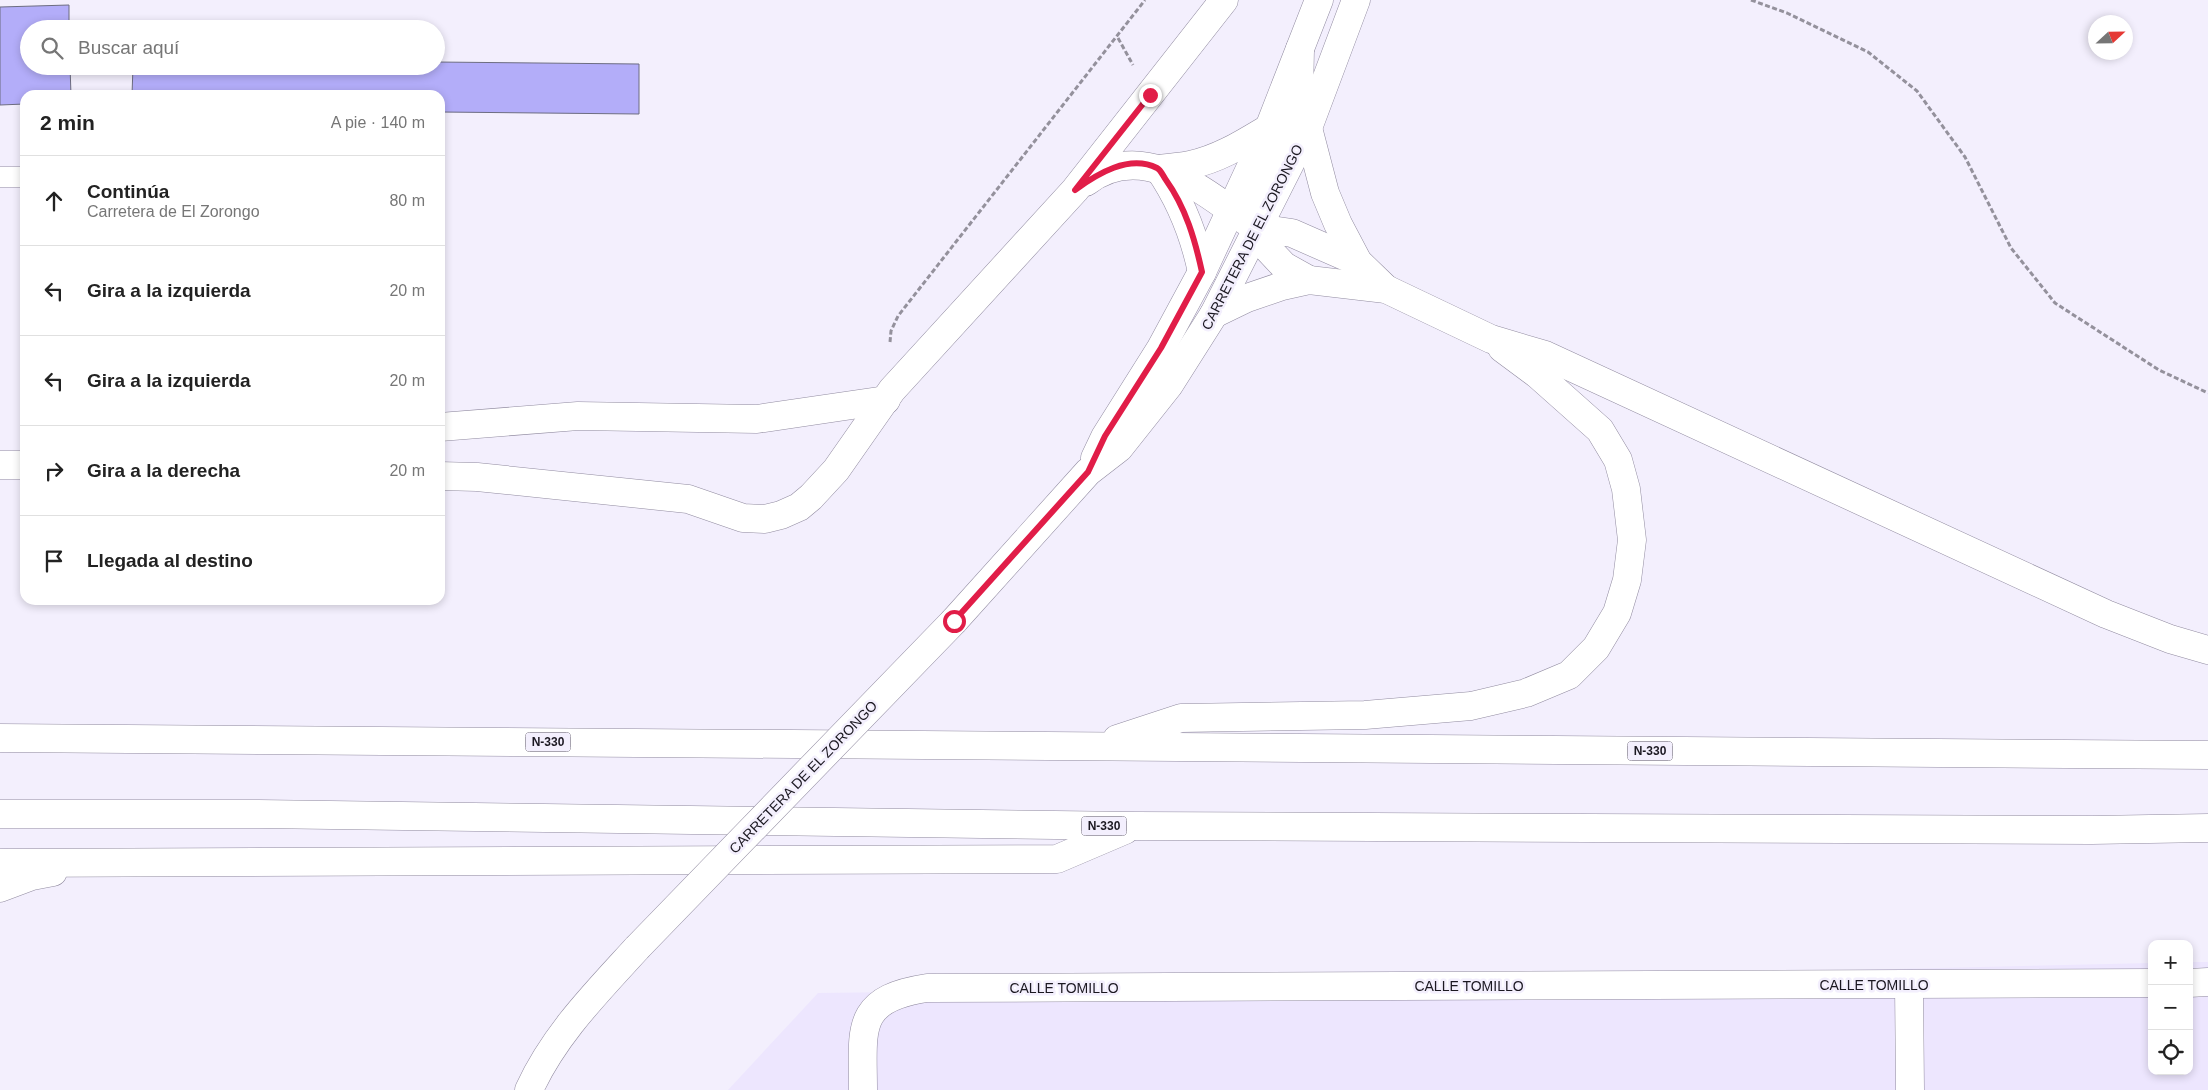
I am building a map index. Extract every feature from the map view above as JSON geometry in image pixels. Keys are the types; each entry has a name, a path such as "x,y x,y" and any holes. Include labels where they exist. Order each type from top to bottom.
{"main road":[{"path":"445,476 477,477 688,499 743,518 765,520 799,507 812,497 836,470 889,395 1075,190 1224,0"},
{"name":"CARRETERA DE EL ZORONGO","path":"1088,472 1105,436 1161,348 1232,211 1268,128 1319,0"},
{"name":"CARRETERA DE EL ZORONGO","path":"529,1090 543,1061 561,1034 636,948 954,621 1088,472 1119,448 1169,385 1214,314 1308,128 1356,0"},
{"path":"1256,228 1261,192 1299,96 1300,49"},
{"path":"1158,169 1191,165 1215,157 1237,148 1268,128"},
{"path":"1308,128 1310,143 1325,193 1338,224 1358,262 1386,289 1491,339 1545,355 2106,614 2170,639 2208,650"},
{"path":"1075,190 1093,177 1112,168 1129,164 1147,165 1158,169 1214,197 1256,228 1267,248 1284,266 1309,280"},
{"path":"1158,169 1174,190 1187,217 1202,272"},
{"path":"1256,228 1292,233 1358,262"},
{"path":"1214,314 1247,298 1282,286 1309,280 1386,289"},
{"path":"1096,746 1181,718 1365,715 1471,706 1526,693 1569,675 1596,648 1617,613 1628,580 1632,540 1626,489 1618,460 1600,430 1537,374 1491,339"},
{"path":"445,427 578,416 757,419 889,395"},
{"path":"0,465 20,465"},
{"name":"N-330","path":"0,738 2208,755"},
{"name":"N-330","path":"0,814 258,814 1134,826 2092,830 2208,828"},
{"path":"0,863 108,861 1057,859 1134,826"},
{"path":"0,888 32,876 108,861"},
{"path":"2193,983 2208,982"},
{"name":"CALLE TOMILLO","path":"863,1090 863,1032 869,1018 875,1009 887,999 902,992 926,988 2148,983"},
{"path":"1909,985 1910,1090"}],"lane":[{"path":"0,177 20,177"}],"path":[{"path":"889,395 890,336 898,316 1145,0"},
{"path":"1751,0 1787,13 1868,52 1917,91 1965,157 2011,248 2055,303 2159,370 2208,393"}],"shaded area":[{"path":"2193,962 2208,962 2208,1090 728,1090 818,993 2148,963 2148,1075 2193,1075"}],"building":[{"path":"69,5 69,20 20,20 20,75 70,75 71,90 20,90 20,104 0,105 0,7"},
{"path":"445,62 639,64 639,114 445,112 445,90 132,90 133,75 445,75"}],"route":[{"path":"954,621 1088,472 1105,436 1161,348 1202,272 1187,217 1174,190 1158,169 1147,165 1129,164 1112,168 1093,177 1075,190 1150,95"}]}
